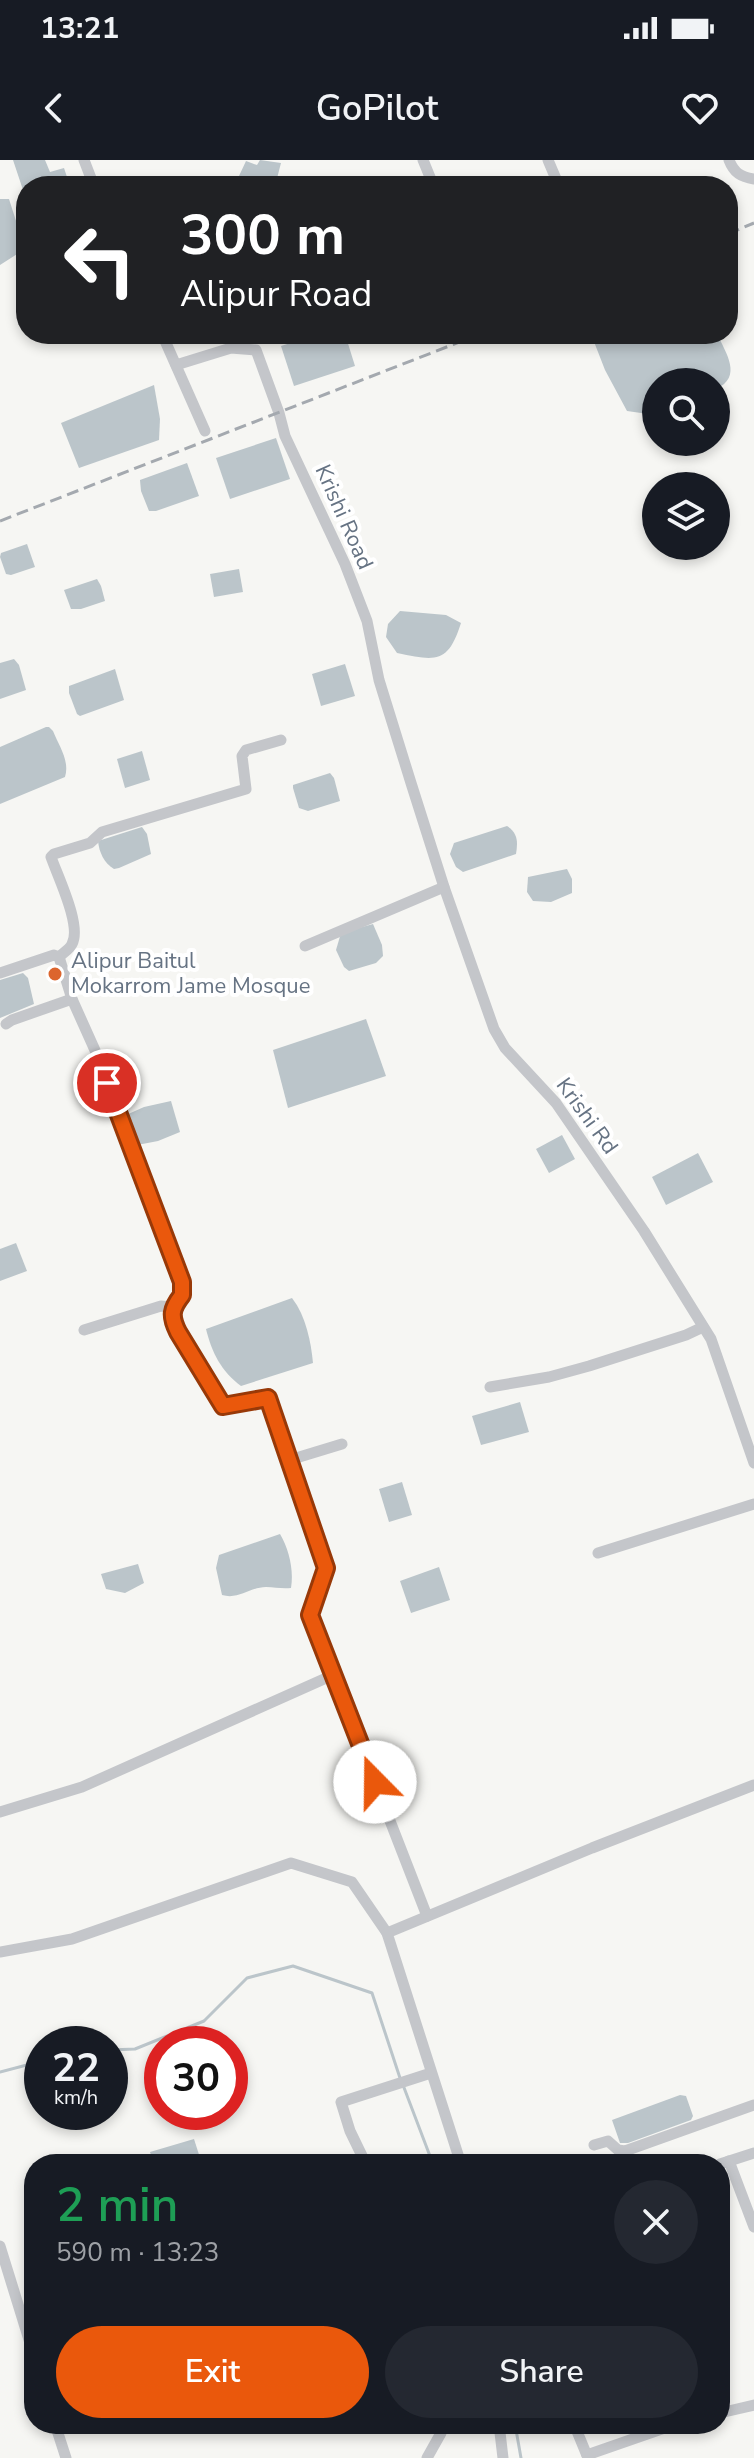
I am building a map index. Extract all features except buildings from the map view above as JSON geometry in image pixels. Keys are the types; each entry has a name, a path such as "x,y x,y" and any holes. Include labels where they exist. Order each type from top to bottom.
{"street":[{"path":"729,160 733,170 743,177 754,179"},
{"path":"167,344 205,431"},
{"name":"Krishi Road","path":"176,365 231,348 256,350 285,436 345,564 367,621 379,680 411,783"},
{"path":"59,957 71,946 75,934 51,857 54,854 90,843 102,832 246,789 242,756 246,750 281,740"},
{"name":"Krishi Rd","path":"411,783 494,1029 505,1048 556,1103 644,1231 711,1339 754,1463"},
{"path":"305,946 444,887"},
{"path":"0,973 54,955 59,957"},
{"path":"59,957 72,999 98,1057 182,1282 182,1295 172,1307 172,1319 178,1332 223,1406 268,1398 326,1568 310,1615 427,1916"},
{"path":"6,1024 72,999"},
{"path":"84,1330 161,1306 172,1307"},
{"path":"490,1387 549,1377 589,1366 703,1327"},
{"path":"290,1463 296,1458 342,1444"},
{"path":"598,1553 754,1504"},
{"path":"0,1812 82,1787 333,1675"},
{"path":"387,1933 754,1785"},
{"path":"0,1952 72,1939 291,1863 352,1882 387,1933 458,2154"},
{"path":"361,2154 341,2102 431,2073"},
{"path":"594,2145 608,2141 618,2150 625,2151 754,2105"},
{"path":"730,2160 754,2153"},
{"path":"730,2175 754,2227"},
{"path":"0,2246 24,2324"},
{"path":"730,2411 754,2405"},
{"path":"58,2434 66,2458"},
{"path":"427,2458 440,2434"},
{"path":"500,2434 503,2458"},
{"path":"578,2434 587,2457 649,2434"}],"shaded area":[{"path":"13,160 45,160 50,172 64,168 67,176 18,176"},
{"path":"260,160 281,163 278,176 239,176 246,161 257,165"},
{"path":"0,199 9,199 16,221 16,255 0,265"},
{"path":"348,344 355,366 294,386 281,346"},
{"path":"595,344 722,344 730,364 731,371 730,374 730,368 642,368 642,413 627,411"},
{"path":"154,385 160,419 159,440 79,468 61,423"},
{"path":"276,438 290,479 230,499 216,458"},
{"path":"187,463 199,496 149,511 140,480"},
{"path":"27,544 35,567 6,574 1,553"},
{"path":"239,569 243,592 214,597 210,574"},
{"path":"97,579 105,601 71,609 64,590"},
{"path":"400,611 446,615 461,623 445,653 431,658 410,656 397,653 386,637 388,624"},
{"path":"14,659 19,665 26,690 0,699 0,663"},
{"path":"345,664 355,696 321,706 312,674"},
{"path":"115,669 124,700 80,716 77,714 69,686"},
{"path":"46,727 53,731 63,754 65,777 0,804 0,747"},
{"path":"142,751 150,780 125,788 117,759"},
{"path":"330,773 340,801 308,811 299,808 293,785"},
{"path":"507,826 516,838 516,854 463,872 456,867 450,854 454,843"},
{"path":"142,827 147,834 151,854 119,868 110,867 98,841"},
{"path":"567,869 572,879 572,893 551,902 533,901 527,892 528,877"},
{"path":"373,924 383,956 376,963 349,971 336,950 341,933"},
{"path":"23,973 28,978 34,1004 0,1018 0,980"},
{"path":"366,1019 386,1076 288,1108 273,1050"},
{"path":"171,1101 180,1132 158,1141 132,1146 126,1115"},
{"path":"562,1135 575,1159 549,1173 536,1149"},
{"path":"698,1153 713,1182 666,1205 652,1177"},
{"path":"16,1243 27,1271 0,1281 0,1249"},
{"path":"292,1298 307,1329 313,1363 241,1386 218,1361 206,1329"},
{"path":"520,1402 529,1432 481,1445 472,1416"},
{"path":"402,1482 412,1515 389,1522 379,1489"},
{"path":"280,1534 290,1560 291,1588 266,1587 234,1596 222,1595 216,1568 219,1555"},
{"path":"138,1564 144,1583 125,1593 106,1589 101,1574"},
{"path":"439,1567 450,1600 411,1613 400,1581"},
{"path":"680,2095 686,2096 693,2116 691,2120 628,2143 620,2143 612,2120"},
{"path":"194,2139 199,2154 151,2154"}],"waterway":[{"path":"128,2049 204,2021 247,1978 293,1966 372,1993 400,2078"},
{"path":"0,2072 24,2066"},
{"path":"403,2085 429,2154"},
{"path":"517,2434 521,2458"}],"railway":[{"path":"738,230 754,223"},
{"path":"0,521 454,344"}],"place":[{"name":"Alipur Baitul Mokarrom Jame Mosque","path":"55,974"}],"route":[{"path":"107,1083 182,1282 182,1295 172,1307 172,1319 178,1332 223,1406 268,1398 326,1568 310,1615 375,1782"}]}
